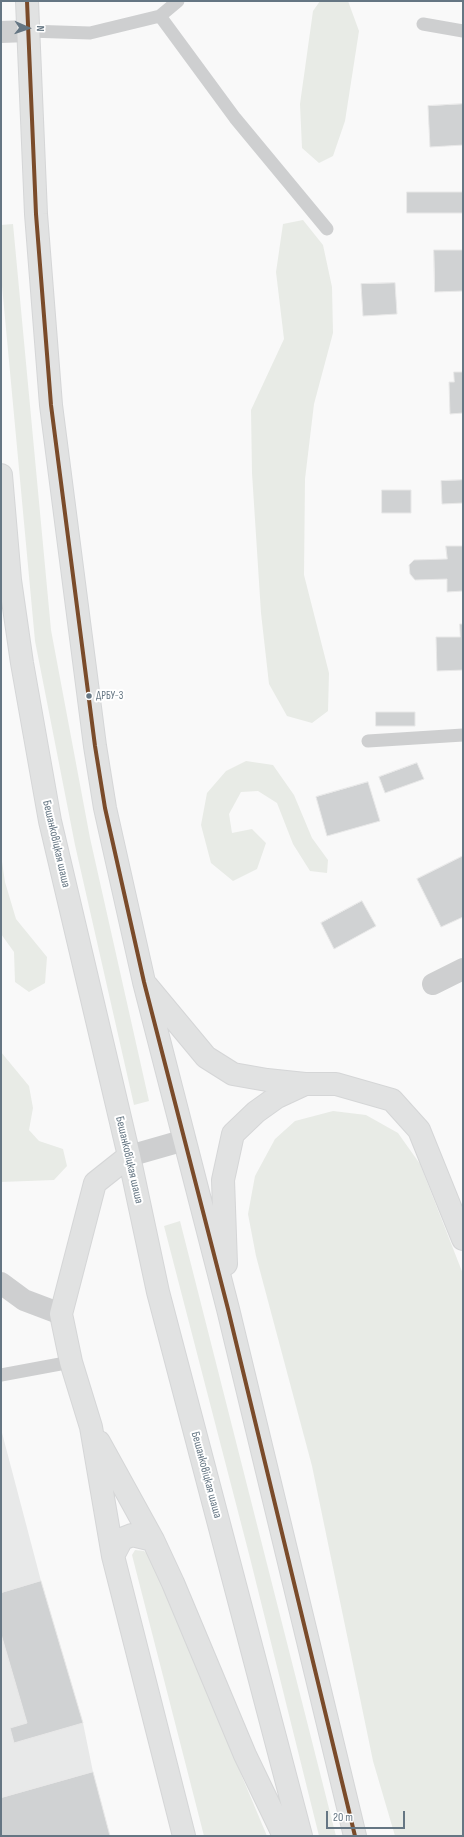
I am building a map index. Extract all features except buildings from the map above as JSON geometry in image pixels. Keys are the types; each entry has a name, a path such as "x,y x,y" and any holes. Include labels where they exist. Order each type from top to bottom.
{"main road":[{"path":"27,1 36,214 51,405 95,746 105,808 144,982 228,1309 355,1836"},
{"name":"Бешанковіцкая шаша","path":"1,475 10,580 22,662 50,821 129,1156 158,1292 301,1836"},
{"path":"144,982 206,1057 233,1074 305,1084 336,1084 392,1100 419,1130 463,1239"},
{"path":"228,1309 223,1180 233,1134 256,1112 277,1097 305,1084"},
{"path":"129,1156 95,1183 61,1314 71,1362 91,1427 113,1556 184,1836"},
{"path":"91,1427 153,1540 174,1583 245,1755 284,1836"},
{"path":"113,1556 122,1539 132,1535 153,1540"}],"street":[{"path":"1,32 28,31"},
{"path":"433,984 463,969"},
{"path":"129,1156 185,1140"},
{"path":"1,1283 24,1300 61,1314"}],"lane":[{"path":"28,31 90,33 160,16 178,1"},
{"path":"160,16 235,118 327,229"},
{"path":"423,24 463,31"},
{"path":"368,741 463,734"},
{"path":"1,1375 71,1362"}],"shaded area":[{"path":"320,1 348,1 359,31 345,121 333,156 319,163 302,148 300,104 313,11"},
{"path":"303,220 323,245 332,287 333,333 314,404 305,479 304,575 329,673 328,711 312,723 287,716 269,684 261,613 252,473 251,410 284,339 276,272 283,224"},
{"path":"13,224 51,630 90,838 149,1101 134,1105 75,845 35,641 1,275 1,225"},
{"path":"246,761 273,765 294,795 312,838 328,860 327,873 310,871 293,844 277,803 258,791 241,792 229,814 232,833 252,829 266,843 257,869 233,881 211,863 201,825 207,793 226,771"},
{"path":"1,855 5,882 16,919 47,957 45,983 29,992 15,982 14,952 1,934"},
{"path":"1,1052 29,1086 33,1108 29,1130 39,1141 63,1149 67,1166 54,1180 1,1182"},
{"path":"333,1111 366,1115 398,1133 420,1164 463,1274 463,1836 395,1836 373,1761 312,1466 256,1256 248,1214 255,1176 275,1139 295,1121"},
{"path":"180,1221 336,1836 319,1836 250,1558 164,1226"},
{"path":"1,1429 41,1581 83,1723 93,1772 110,1836 1,1836"},
{"path":"135,1550 144,1551 149,1555 267,1836 204,1836 132,1555"}],"transit line":[{"path":"27,1 36,214 51,405 95,746 105,808 144,982 228,1309 355,1836"}],"place":[{"name":"ДРБУ-3","path":"89,696"}]}
